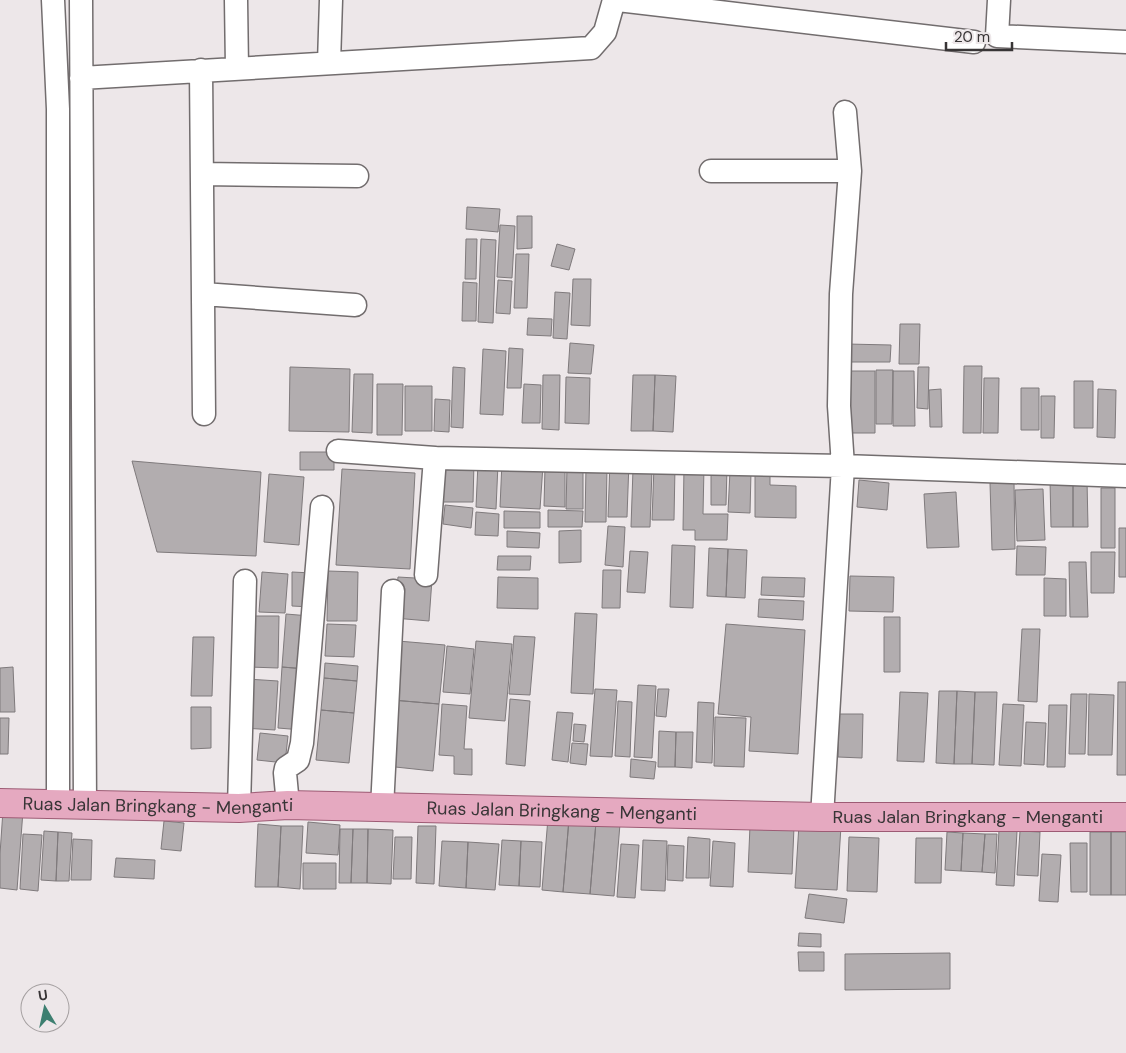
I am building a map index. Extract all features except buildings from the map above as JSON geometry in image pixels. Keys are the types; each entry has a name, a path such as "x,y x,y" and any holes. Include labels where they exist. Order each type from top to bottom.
{"main road":[{"name":"Ruas Jalan Bringkang - Menganti","path":"0,803 239,808 288,805 822,817 1126,818"}],"street":[{"path":"53,0 58,109 58,804"},
{"path":"81,0 85,806"},
{"path":"236,0 238,68"},
{"path":"329,63 331,0"},
{"path":"81,78 591,48 606,32 614,0"},
{"path":"618,0 974,42"},
{"path":"998,0 997,36 1126,42"},
{"path":"201,70 204,414"},
{"path":"822,817 843,466 838,406 840,303 850,171 845,112"},
{"path":"711,170 850,171"},
{"path":"202,174 357,176"},
{"path":"203,294 355,305"},
{"path":"338,451 435,458 843,466 1126,476"},
{"path":"426,575 435,458"},
{"path":"288,805 286,768 298,760 302,743 322,507"},
{"path":"239,808 245,581"},
{"path":"382,808 393,591"}]}
